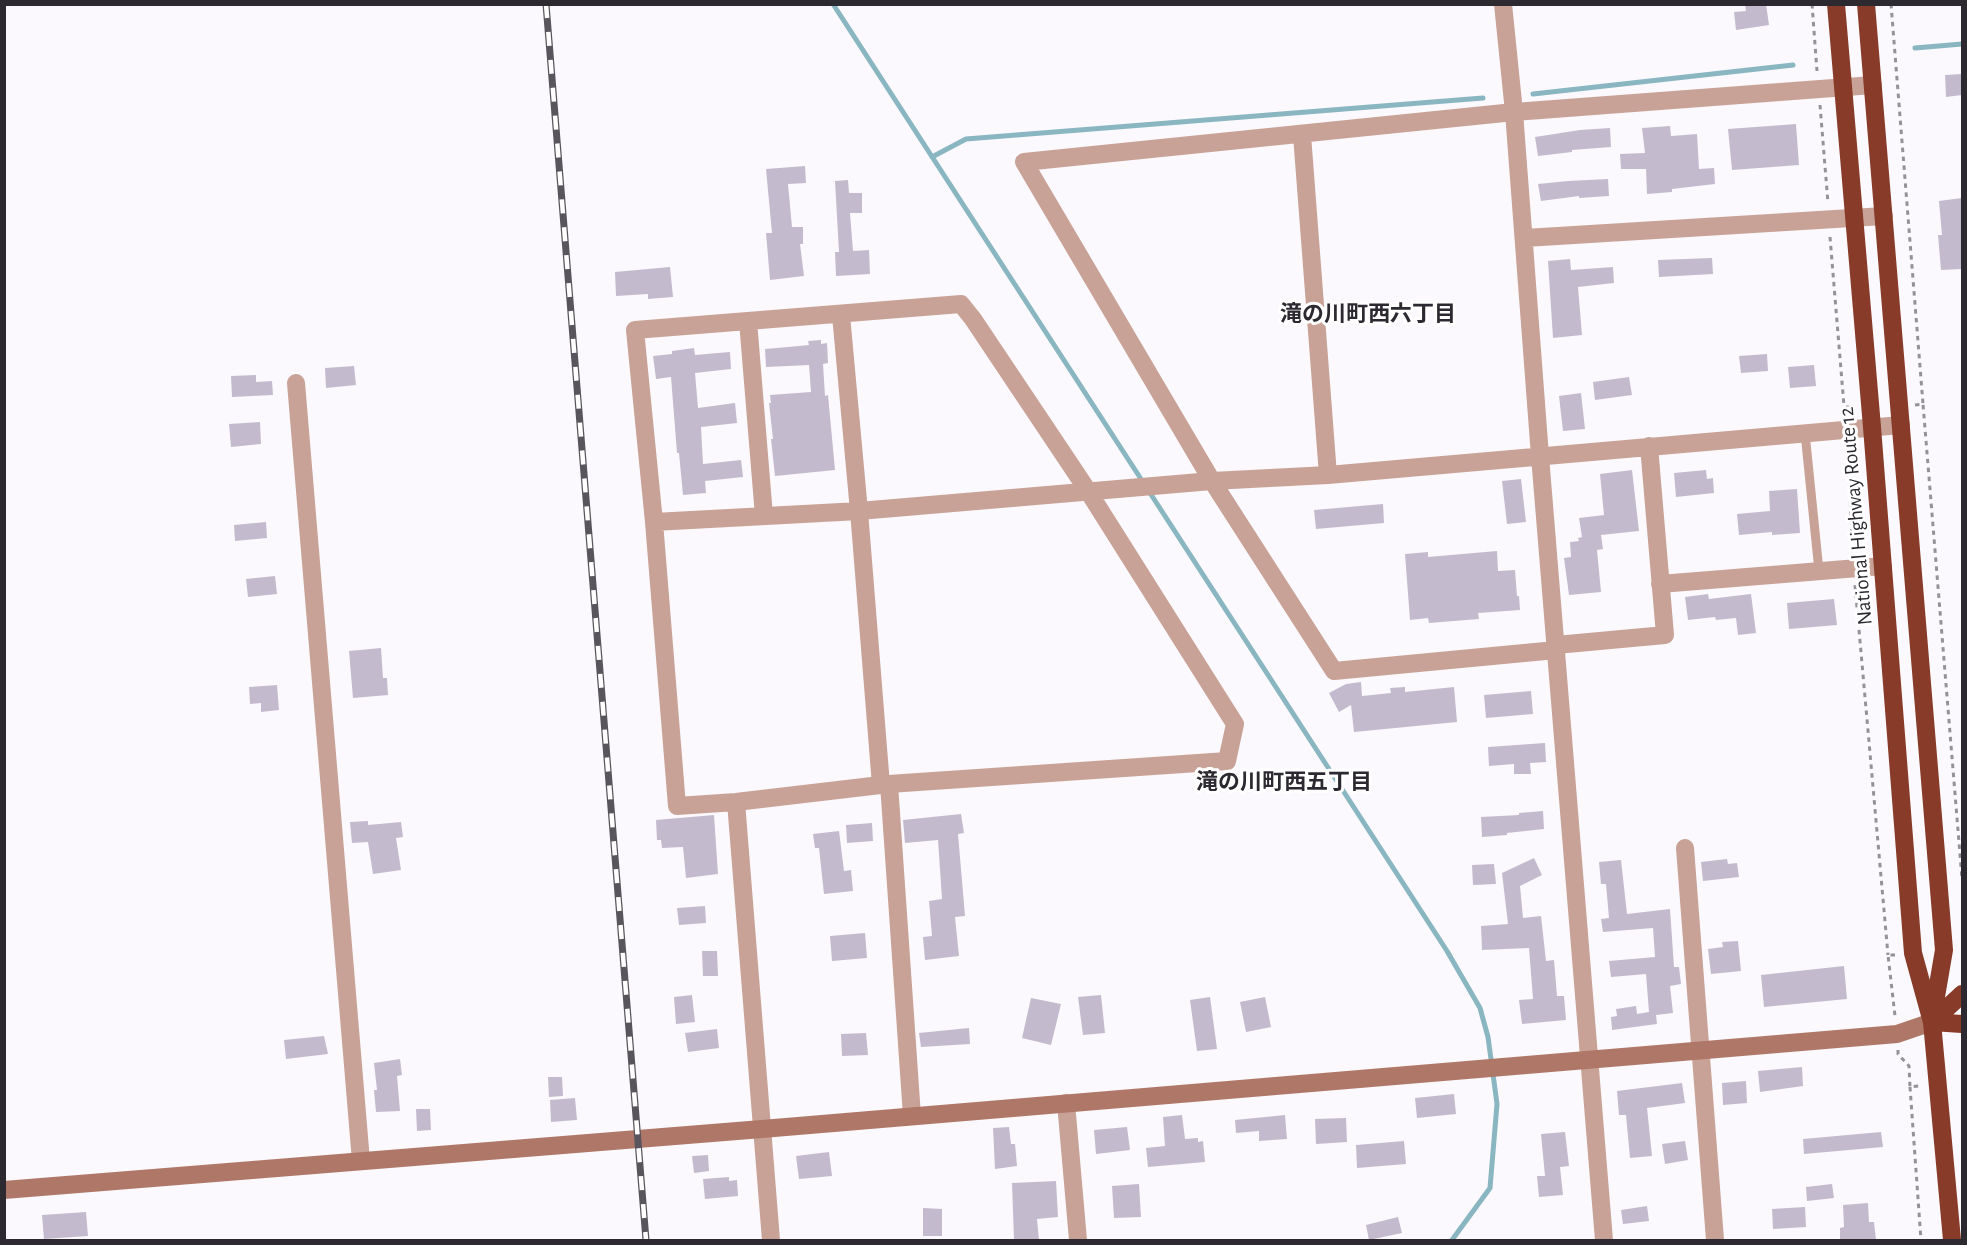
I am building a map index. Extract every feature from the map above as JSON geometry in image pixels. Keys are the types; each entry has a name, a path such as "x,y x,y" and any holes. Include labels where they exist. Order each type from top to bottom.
{"highway":[{"name":"National Highway Route 12","path":"1836,4 1913,953 1932,1022 1952,1240"},
{"name":"National Highway Route 12","path":"1866,4 1944,950 1932,1022"},
{"path":"1932,1022 1962,994"},
{"path":"1932,1022 1962,1023"}],"street":[{"path":"1503,4 1525,238 1540,456 1604,1240"},
{"path":"1648,446 1665,635 1334,671 1212,481 1024,162 1514,112 1873,85"},
{"path":"1302,135 1328,475"},
{"path":"1525,238 1884,216"},
{"path":"961,304 1088,491 1235,724 1227,761 885,784 736,802 677,806 654,522 635,330 748,321 961,304"},
{"path":"841,315 885,784 912,1116"},
{"path":"748,321 765,516"},
{"path":"296,383 361,1161"},
{"path":"654,522 859,511 1212,481 1328,475 1901,425"},
{"path":"1660,584 1883,566"},
{"path":"736,802 771,1240"},
{"path":"1684,848 1715,1240"},
{"path":"4,1190 1897,1034 1932,1022"},
{"path":"1066,1103 1078,1240"}],"lane":[{"path":"1805,433 1819,572"}],"path":[{"path":"1891,4 1923,404"},
{"path":"1910,1087 1921,1240"}],"building":[{"path":"1745,4 1766,4 1769,25 1736,30 1734,12 1746,11"},
{"path":"1962,74 1962,95 1946,97 1945,75"},
{"path":"1796,124 1799,165 1732,170 1728,129"},
{"path":"1670,126 1671,136 1697,134 1699,169 1714,168 1715,184 1647,194 1646,169 1621,169 1620,154 1645,153 1642,128"},
{"path":"1610,128 1611,147 1538,156 1535,137"},
{"path":"805,166 806,183 788,184 792,227 803,227 803,244 800,244 804,276 770,280 766,233 772,233 766,169"},
{"path":"1608,179 1609,196 1579,198 1579,196 1541,201 1538,184"},
{"path":"848,180 849,193 862,193 862,213 850,213 853,251 869,250 870,274 836,276 835,252 839,252 835,181"},
{"path":"1962,198 1962,269 1941,270 1938,235 1942,235 1939,201"},
{"path":"1712,258 1713,274 1659,277 1658,260"},
{"path":"1570,259 1571,270 1613,267 1614,283 1578,287 1582,335 1553,338 1548,261"},
{"path":"670,267 673,297 648,299 648,294 616,296 615,272"},
{"path":"821,340 821,344 827,343 828,363 823,364 825,396 828,395 835,470 775,476 770,395 811,392 809,365 766,367 765,349 809,345 808,341"},
{"path":"694,348 695,355 730,352 731,369 695,373 698,408 735,403 737,423 701,427 703,464 741,460 743,477 705,481 706,493 683,495 671,377 656,379 653,356"},
{"path":"1767,354 1768,371 1741,373 1739,356"},
{"path":"1814,365 1816,386 1790,388 1788,367"},
{"path":"354,366 356,385 326,388 325,368"},
{"path":"256,375 256,382 272,381 273,395 232,397 231,376"},
{"path":"1629,377 1632,395 1595,400 1593,382"},
{"path":"1581,393 1585,429 1563,431 1559,396"},
{"path":"260,422 261,444 231,447 229,424"},
{"path":"1632,470 1639,531 1601,535 1603,549 1597,550 1601,592 1569,595 1564,558 1571,557 1570,542 1579,541 1578,538 1582,537 1579,518 1604,515 1600,474"},
{"path":"1706,470 1707,479 1713,478 1714,493 1676,497 1674,473"},
{"path":"1521,479 1526,522 1507,524 1502,481"},
{"path":"1797,489 1800,533 1772,535 1772,532 1739,535 1737,514 1770,511 1769,491"},
{"path":"1383,504 1384,523 1316,529 1314,510"},
{"path":"266,522 267,538 235,541 234,525"},
{"path":"1497,551 1498,571 1515,570 1520,610 1478,613 1479,619 1429,623 1428,618 1410,620 1405,554 1428,552 1428,557"},
{"path":"275,576 277,594 248,597 246,579"},
{"path":"1708,594 1709,599 1751,594 1756,633 1738,635 1736,618 1716,620 1715,617 1688,620 1685,597"},
{"path":"1834,599 1837,625 1789,629 1787,603"},
{"path":"381,648 383,678 387,678 388,695 353,698 349,651"},
{"path":"1361,682 1362,696 1391,693 1390,688 1405,687 1405,692 1454,687 1457,722 1354,732 1351,705 1339,712 1329,693 1346,684"},
{"path":"277,685 279,710 261,712 261,703 250,704 249,687"},
{"path":"1531,691 1533,714 1486,718 1484,695"},
{"path":"1545,743 1546,762 1530,763 1531,774 1514,774 1514,764 1489,766 1488,747"},
{"path":"1543,811 1544,829 1482,837 1481,817"},
{"path":"961,814 964,833 958,834 965,916 955,917 959,956 925,960 923,937 932,936 929,901 942,899 938,840 905,843 903,820"},
{"path":"714,815 718,874 686,878 683,847 662,848 661,840 657,840 656,820"},
{"path":"368,821 368,825 401,822 403,837 396,838 401,870 373,874 368,842 352,843 350,822"},
{"path":"872,823 873,841 847,843 846,825"},
{"path":"839,831 844,871 851,870 853,891 824,894 819,848 815,848 813,834"},
{"path":"1534,858 1542,875 1520,886 1523,918 1541,916 1546,961 1554,960 1557,996 1564,996 1566,1020 1522,1024 1519,1000 1533,999 1529,948 1482,950 1481,926 1508,924 1502,873"},
{"path":"1727,859 1728,864 1737,863 1739,877 1703,881 1701,862"},
{"path":"1621,860 1627,914 1670,909 1674,967 1679,967 1681,984 1670,986 1673,1013 1656,1015 1657,1024 1612,1030 1611,1017 1617,1016 1616,1009 1636,1006 1637,1014 1649,1012 1646,974 1611,977 1609,961 1655,957 1653,928 1603,932 1601,919 1609,918 1606,884 1601,884 1599,862"},
{"path":"1494,864 1496,884 1473,885 1472,865"},
{"path":"705,906 706,923 679,925 677,908"},
{"path":"865,933 867,958 832,961 830,936"},
{"path":"1738,941 1741,971 1711,974 1708,949 1723,947 1722,942"},
{"path":"702,951 717,951 718,976 703,976"},
{"path":"1844,966 1847,999 1764,1007 1761,975"},
{"path":"692,995 695,1022 676,1024 674,997"},
{"path":"1101,995 1105,1033 1083,1035 1078,997"},
{"path":"1210,997 1217,1049 1197,1051 1190,1000"},
{"path":"1265,997 1271,1027 1246,1032 1240,1002"},
{"path":"1031,998 1061,1004 1051,1045 1022,1038"},
{"path":"969,1028 970,1044 921,1047 919,1033"},
{"path":"717,1029 719,1048 688,1052 685,1033"},
{"path":"866,1033 868,1055 842,1056 841,1034"},
{"path":"324,1036 328,1054 286,1059 284,1040"},
{"path":"400,1059 402,1075 397,1076 400,1111 376,1112 374,1090 377,1090 374,1063"},
{"path":"1802,1067 1803,1086 1760,1092 1758,1071"},
{"path":"548,1077 562,1077 563,1096 549,1097"},
{"path":"1746,1081 1747,1103 1723,1105 1722,1083"},
{"path":"1682,1083 1685,1103 1647,1108 1652,1156 1630,1158 1626,1115 1619,1115 1617,1091"},
{"path":"1454,1094 1456,1114 1417,1118 1415,1098"},
{"path":"575,1098 577,1120 551,1122 550,1100"},
{"path":"416,1109 430,1109 431,1130 417,1131"},
{"path":"1182,1115 1185,1139 1198,1138 1198,1142 1203,1141 1205,1162 1148,1167 1146,1148 1165,1146 1163,1117"},
{"path":"1285,1115 1287,1139 1259,1141 1259,1131 1236,1133 1235,1120"},
{"path":"1346,1118 1347,1142 1316,1144 1315,1119"},
{"path":"1009,1127 1011,1144 1015,1144 1017,1166 995,1169 993,1128"},
{"path":"1127,1127 1130,1150 1096,1154 1094,1130"},
{"path":"1565,1132 1569,1166 1560,1167 1563,1195 1539,1197 1537,1176 1545,1176 1541,1134"},
{"path":"1881,1132 1883,1147 1804,1154 1803,1139"},
{"path":"1404,1141 1406,1164 1357,1168 1356,1145"},
{"path":"1685,1141 1688,1160 1665,1164 1662,1144"},
{"path":"829,1152 832,1176 799,1179 796,1156"},
{"path":"708,1155 709,1171 694,1173 692,1156"},
{"path":"729,1177 729,1181 737,1180 738,1196 705,1199 703,1179"},
{"path":"1056,1181 1058,1217 1037,1219 1039,1240 1014,1240 1012,1183"},
{"path":"1139,1184 1141,1217 1114,1218 1112,1186"},
{"path":"1832,1184 1834,1198 1807,1201 1806,1187"},
{"path":"1868,1203 1869,1222 1874,1222 1876,1240 1840,1240 1840,1228 1844,1227 1843,1205"},
{"path":"1647,1206 1649,1221 1623,1224 1621,1210"},
{"path":"1805,1207 1806,1227 1773,1229 1772,1209"},
{"path":"923,1208 942,1209 942,1236 923,1236"},
{"path":"86,1212 88,1236 44,1239 42,1215"},
{"path":"1398,1217 1402,1233 1369,1240 1366,1225"}],"waterway":[{"path":"833,4 1447,951 1480,1008 1488,1037 1497,1104 1490,1188 1452,1240"},
{"path":"1915,48 1962,44"},
{"path":"1533,94 1793,65"},
{"path":"932,157 966,139 1483,98"}],"railway":[{"path":"546,4 646,1240"}],"district":[{"name":"滝の川町西六丁目","path":"1368,314"},
{"name":"滝の川町西五丁目","path":"1284,782"}]}
